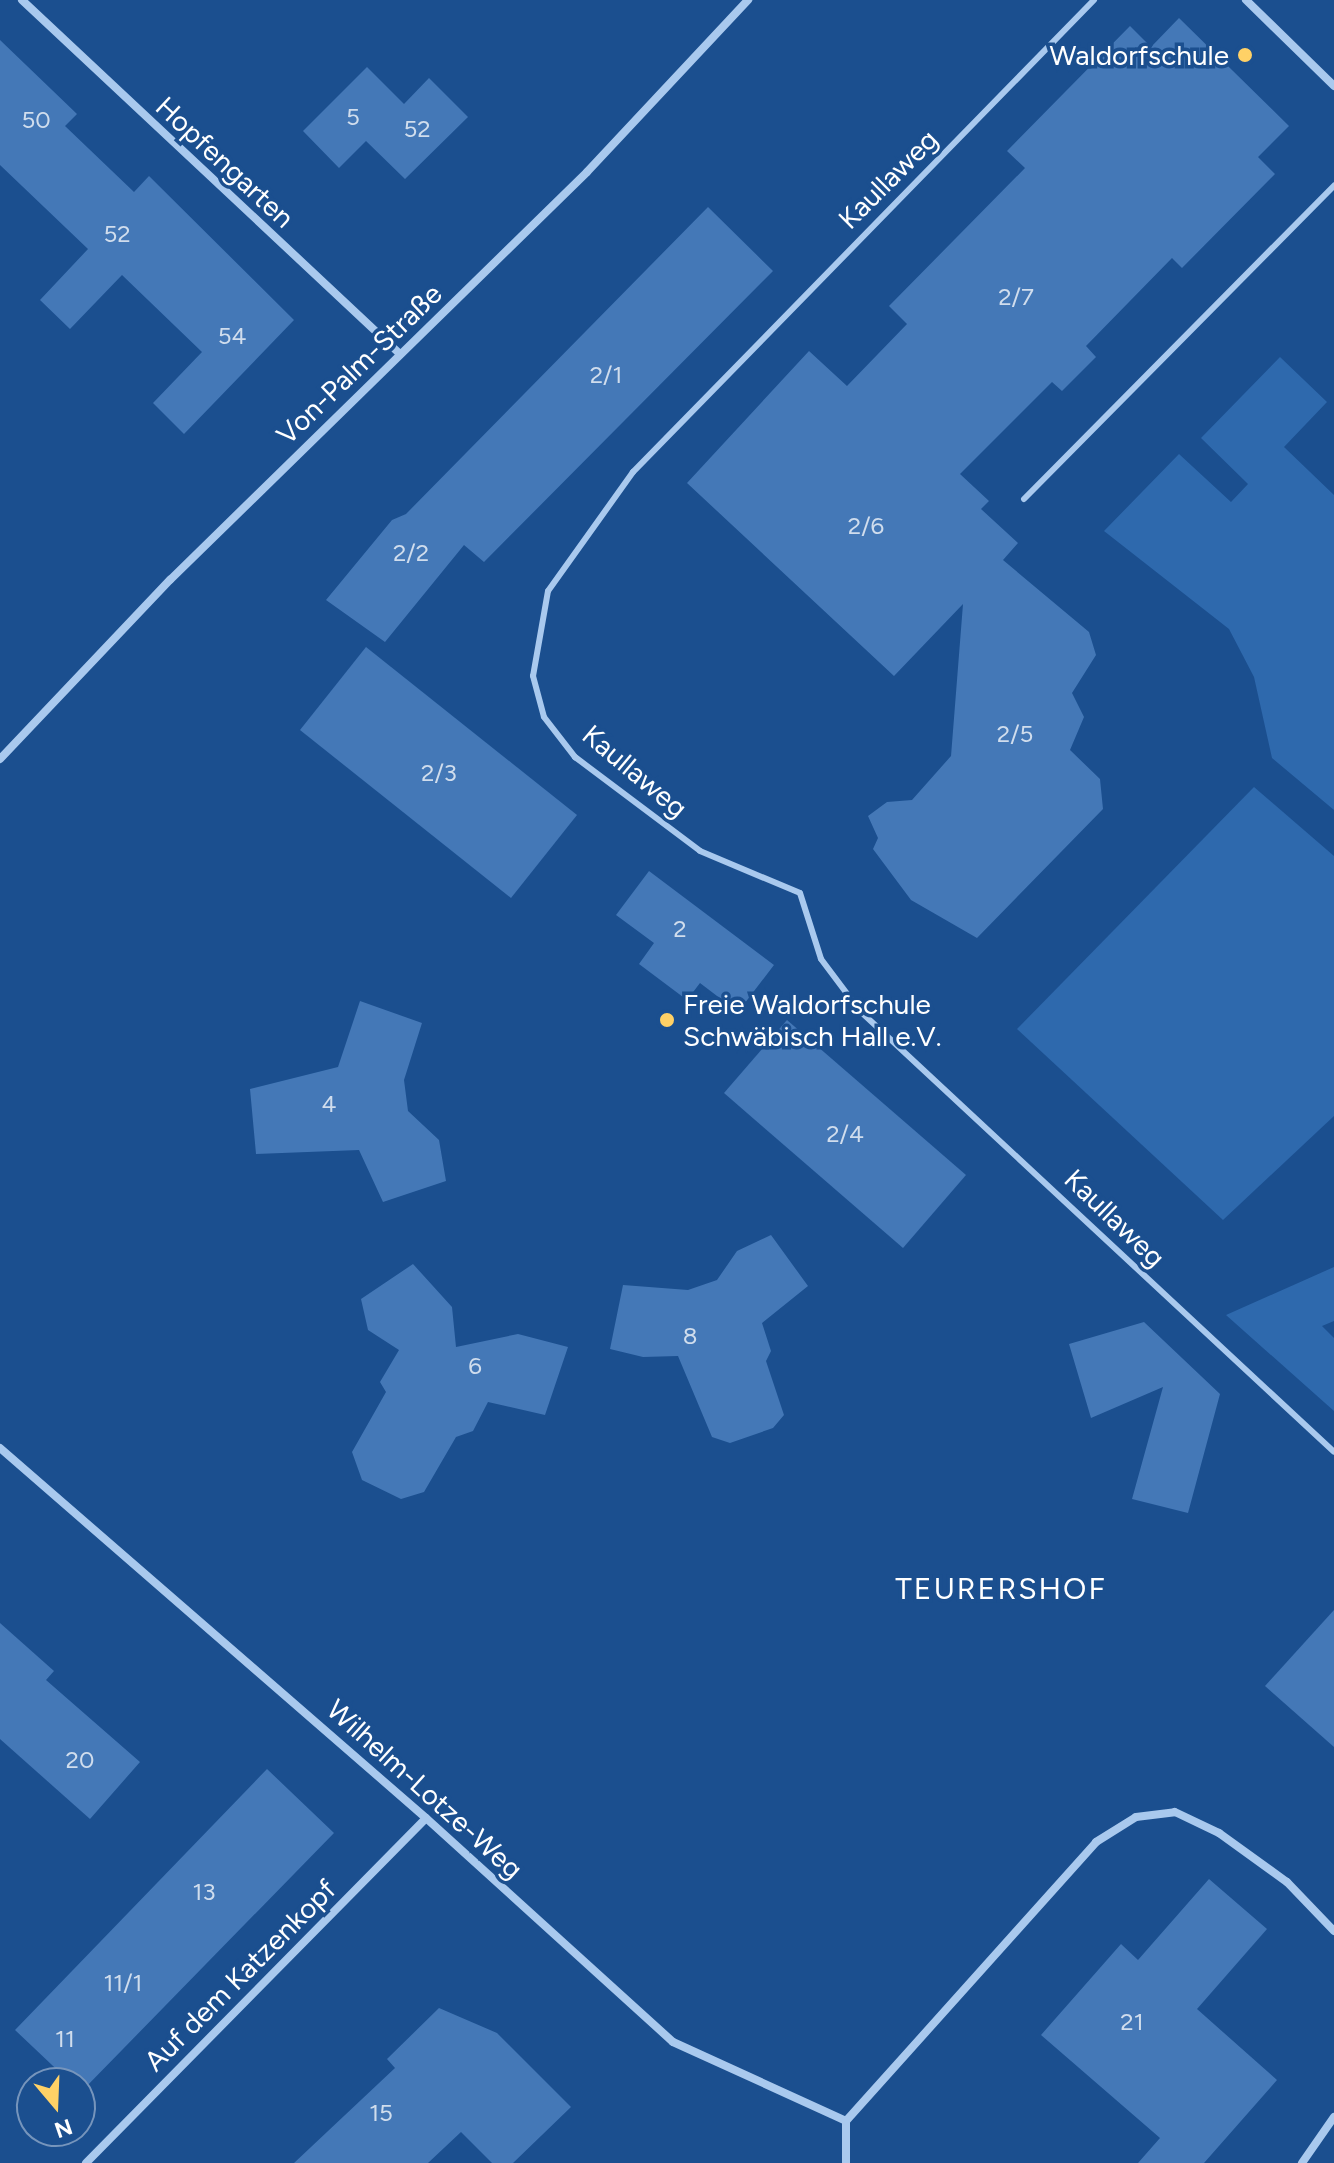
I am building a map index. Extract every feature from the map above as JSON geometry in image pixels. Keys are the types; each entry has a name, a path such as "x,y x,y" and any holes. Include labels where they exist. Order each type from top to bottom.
{"street":[{"name":"Hopfengarten","path":"22,0 400,354"},
{"name":"Von-Palm-Straße","path":"0,759 170,580 587,172 748,0"},
{"path":"1246,0 1334,86"},
{"name":"Wilhelm-Lotze-Weg","path":"0,1448 426,1818 673,2042 846,2121"},
{"path":"846,2163 846,2121 1096,1842 1136,1817 1175,1812 1219,1833 1287,1882 1334,1931"},
{"name":"Auf dem Katzenkopf","path":"86,2163 426,1818"},
{"path":"1302,2163 1334,2117"}],"lane":[{"name":"Kaullaweg","path":"1094,0 633,472 548,591 533,676 544,717 575,757 700,851 800,893 821,959 860,1011 1334,1452"},
{"path":"1024,499 1334,186"}],"shaded area":[{"path":"1280,357 1327,402 1284,447 1334,495 1334,810 1272,758 1254,677 1229,629 1104,531 1179,454 1231,502 1248,484 1201,438"},
{"path":"1254,787 1334,856 1334,1116 1223,1220 1017,1029"},
{"path":"1334,1267 1334,1321 1322,1326 1334,1338 1334,1411 1226,1315"}],"building":[{"path":"1179,18 1289,126 1258,157 1275,174 1182,268 1172,258 1086,346 1096,357 1062,391 1052,382 960,474 989,501 981,509 1018,543 1003,560 1089,632 1096,655 1072,693 1084,717 1070,750 1100,779 1103,809 977,938 911,900 873,849 878,838 868,816 887,802 912,800 951,756 963,604 894,676 687,483 809,351 847,386 907,324 889,306 1025,168 1007,151 1130,26 1151,47"},
{"path":"0,40 77,114 65,126 134,192 149,176 294,320 184,434 153,403 202,352 122,275 70,329 40,300 88,249 0,165"},
{"path":"367,67 404,104 429,78 468,117 405,179 366,141 339,168 303,131"},
{"path":"708,207 773,271 484,562 464,545 385,642 326,600 392,520 406,514"},
{"path":"366,647 577,815 511,898 300,730"},
{"path":"649,871 774,965 738,1012 700,983 687,1000 639,964 654,943 616,915"},
{"path":"360,1001 422,1023 404,1080 408,1111 439,1140 446,1181 383,1202 359,1150 256,1154 250,1089 338,1067"},
{"path":"787,1020 966,1175 903,1248 724,1093"},
{"path":"771,1235 808,1286 762,1323 771,1351 766,1361 784,1415 773,1428 730,1443 712,1437 678,1356 643,1357 610,1349 623,1285 688,1290 717,1280 737,1251"},
{"path":"413,1264 452,1307 456,1347 518,1334 568,1347 545,1415 488,1402 473,1431 456,1437 424,1492 401,1499 362,1480 352,1452 386,1392 380,1382 399,1350 368,1330 361,1299"},
{"path":"1144,1322 1220,1394 1188,1513 1132,1499 1163,1387 1091,1418 1069,1344"},
{"path":"1334,1610 1334,1747 1265,1686"},
{"path":"0,1623 54,1671 46,1680 140,1762 90,1819 0,1739"},
{"path":"267,1769 334,1833 96,2077 96,2067 54,2067 15,2030"},
{"path":"1209,1879 1267,1929 1197,2009 1277,2080 1204,2163 1138,2163 1160,2138 1041,2035 1121,1944 1138,1960"},
{"path":"439,2008 497,2033 571,2107 513,2163 492,2163 461,2132 428,2163 294,2163 395,2068 387,2059"}],"place":[{"name":"Waldorfschule","path":"1245,55"},
{"name":"Freie Waldorfschule Schwäbisch Hall e.V.","path":"667,1020"}],"district":[{"name":"TEURERSHOF","path":"1001,1589"}]}
